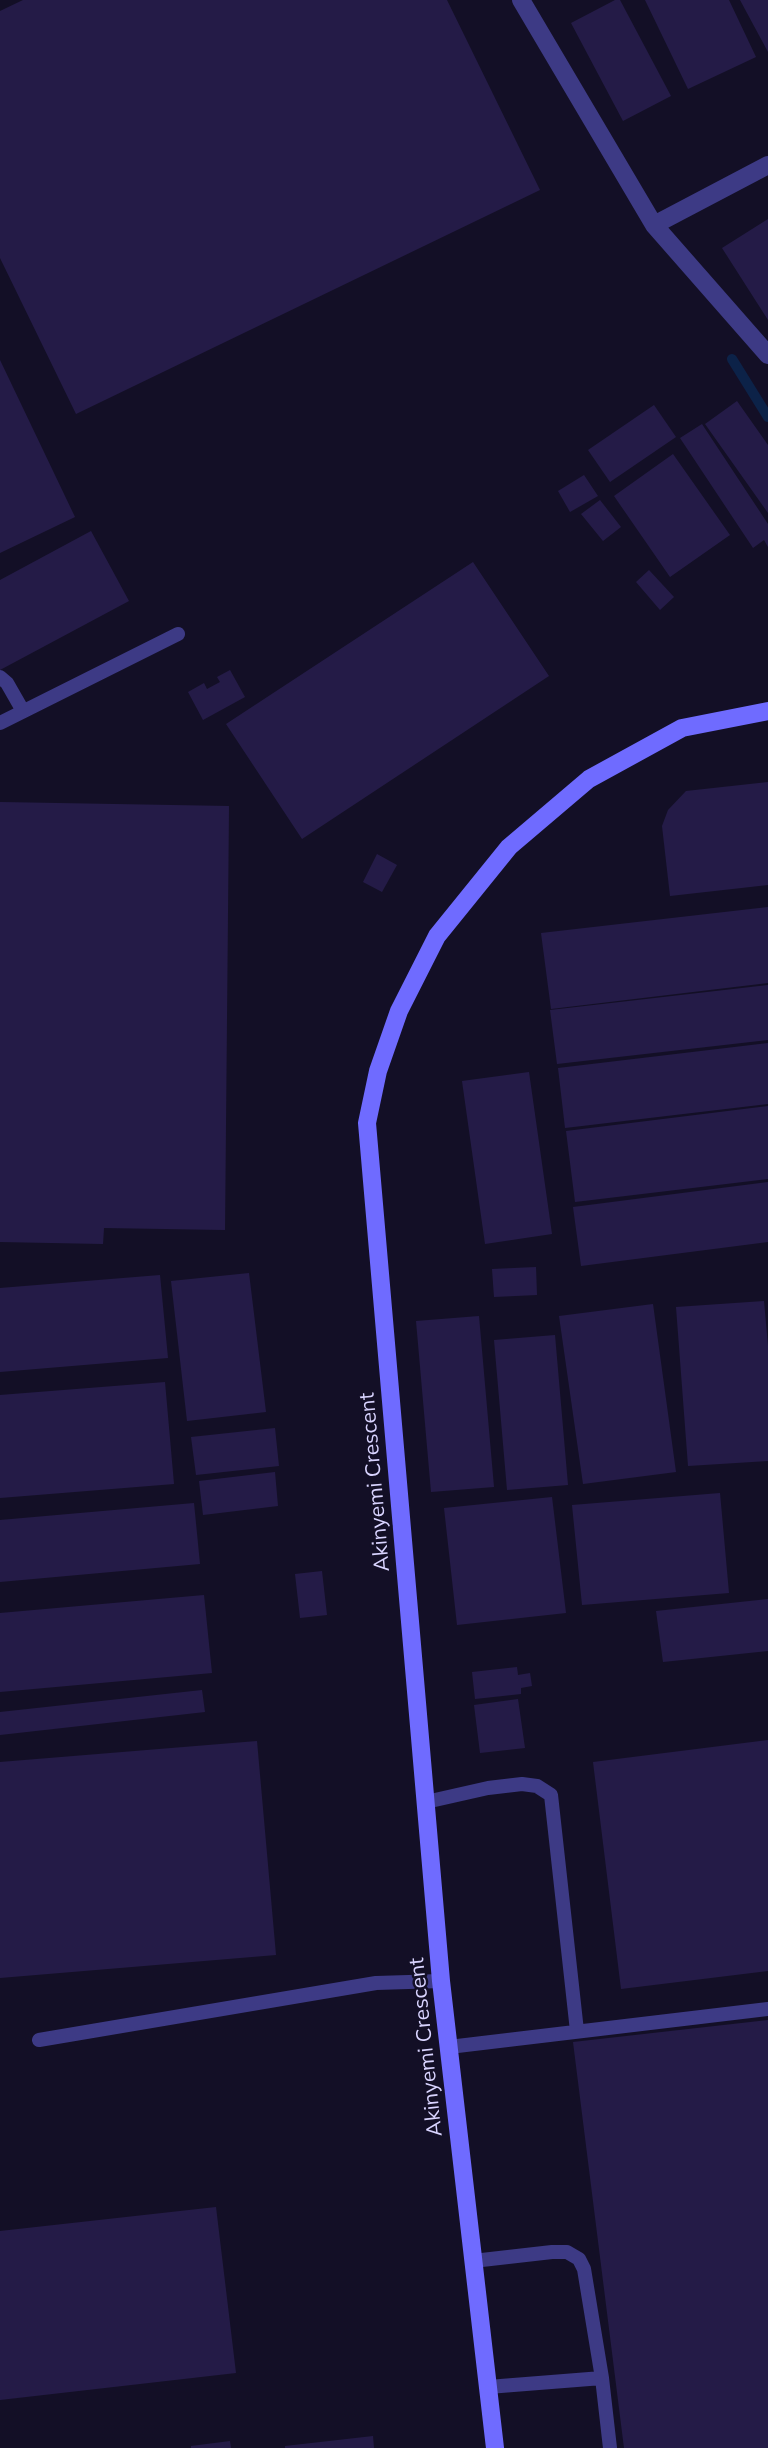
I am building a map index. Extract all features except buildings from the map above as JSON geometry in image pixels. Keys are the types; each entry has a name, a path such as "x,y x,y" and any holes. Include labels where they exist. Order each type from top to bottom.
{"street":[{"path":"521,0 654,225 768,355"},
{"path":"654,225 768,165"},
{"name":"Akinyemi Crescent","path":"495,2448 441,1981 366,1123 378,1071 399,1011 437,936 509,847 589,779 682,728 768,711"}],"lane":[{"path":"0,723 178,634"},
{"path":"0,677 7,683 23,711"},
{"path":"426,1801 522,1784 537,1786 551,1795 577,2031"},
{"path":"38,2040 376,1983 441,1981"},
{"path":"449,2047 768,2009"},
{"path":"473,2261 552,2252 567,2252 579,2259 584,2269 602,2378 610,2448"},
{"path":"488,2387 602,2378"}],"waterway":[{"path":"732,359 768,417"}]}
